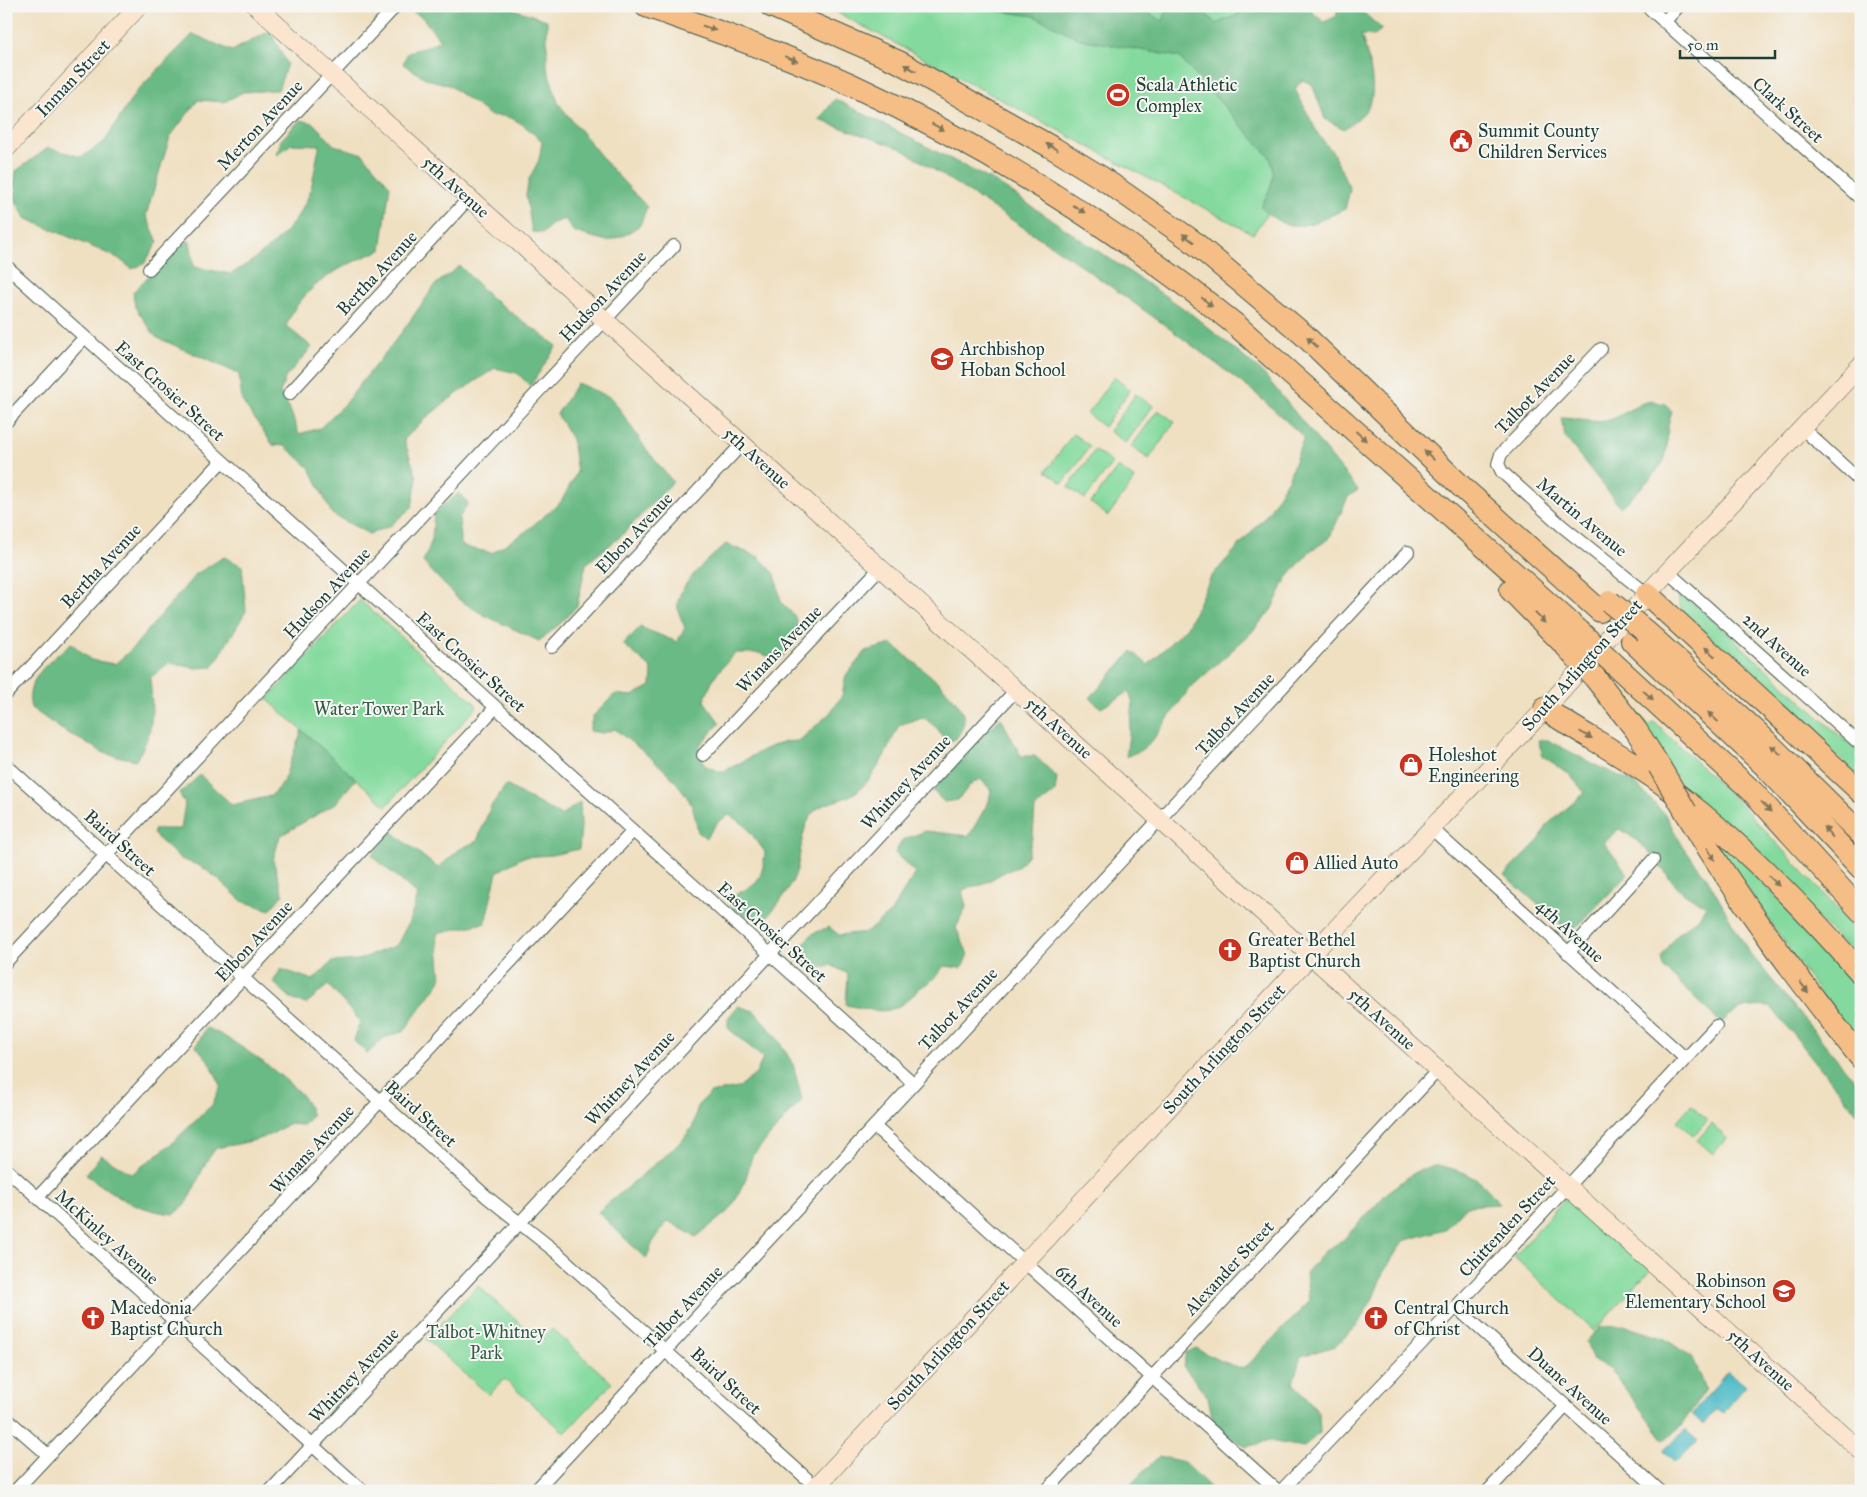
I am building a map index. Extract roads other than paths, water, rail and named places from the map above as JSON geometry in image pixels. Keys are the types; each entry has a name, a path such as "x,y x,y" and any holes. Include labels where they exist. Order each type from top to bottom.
{"highway":[{"path":"646,6 746,41 853,86 942,129 1044,187 1126,241 1188,286 1251,338 1384,457 1573,639 1612,662 1752,792 1861,911"},
{"path":"771,6 899,62 1053,148 1152,212 1216,259 1304,335 1464,489 1766,741 1861,834"},
{"path":"1647,594 1861,792"},
{"path":"1638,636 1861,868"},
{"path":"1573,639 1596,679 1636,730 1728,881 1771,944 1861,1058"},
{"path":"1545,709 1625,758 1686,802 1774,881 1861,973"}],"street":[{"name":"Inman Street","path":"6,149 139,6"},
{"name":"5th Avenue","path":"256,6 1861,1450"},
{"name":"Merton Avenue","path":"149,268 396,6"},
{"name":"Clark Street","path":"1647,6 1861,199"},
{"path":"1664,22 1679,6"},
{"name":"Bertha Avenue","path":"289,394 469,198"},
{"name":"Hudson Avenue","path":"6,962 674,246"},
{"name":"East Crosier Street","path":"6,266 914,1083"},
{"path":"6,422 85,337"},
{"name":"Talbot Avenue","path":"1498,464 1501,454 1601,349"},
{"name":"South Arlington Street","path":"814,1489 1311,955 1545,709 1647,594 1861,365"},
{"path":"1802,428 1861,482"},
{"name":"Elbon Avenue","path":"552,647 742,444"},
{"name":"Bertha Avenue","path":"6,694 222,461"},
{"name":"Martin Avenue","path":"1498,464 1502,472 1562,526 1647,594"},
{"name":"Talbot Avenue","path":"535,1491 1408,552"},
{"name":"Winans Avenue","path":"703,755 880,568"},
{"name":"2nd Avenue","path":"1668,572 1861,745"},
{"name":"Whitney Avenue","path":"270,1491 1016,690"},
{"name":"Elbon Avenue","path":"38,1197 495,708"},
{"name":"Baird Street","path":"6,764 487,1196 666,1351 814,1489"},
{"name":"4th Avenue","path":"1431,828 1686,1059"},
{"name":"Winans Avenue","path":"15,1491 633,831"},
{"path":"1568,953 1654,860"},
{"name":"Chittenden Street","path":"1279,1491 1456,1307 1716,1026"},
{"name":"Alexander Street","path":"1046,1491 1438,1070"},
{"name":"6th Avenue","path":"875,1127 1279,1491"},
{"name":"McKinley Avenue","path":"6,1169 363,1491"},
{"name":"Duane Avenue","path":"1456,1307 1660,1491"},
{"path":"1488,1491 1566,1406"},
{"path":"6,1418 48,1455"}],"water":[{"path":"1728,1371 1746,1386 1723,1413 1716,1409 1703,1425 1692,1414"},
{"path":"1685,1430 1698,1441 1675,1463 1664,1450"}],"place":[{"name":"Scala Athletic Complex","path":"1118,95"},
{"name":"Summit County Children Services","path":"1461,141"},
{"name":"Archbishop Hoban School","path":"942,359"},
{"name":"Holeshot Engineering","path":"1411,765"},
{"name":"Allied Auto","path":"1297,863"},
{"name":"Greater Bethel Baptist Church","path":"1230,950"},
{"name":"Robinson Elementary School","path":"1784,1291"},
{"name":"Macedonia Baptist Church","path":"93,1318"},
{"name":"Central Church of Christ","path":"1376,1318"}],"park label":[{"name":"Water Tower Park","path":"379,709"},
{"name":"Talbot-Whitney Park","path":"486,1342"}]}
